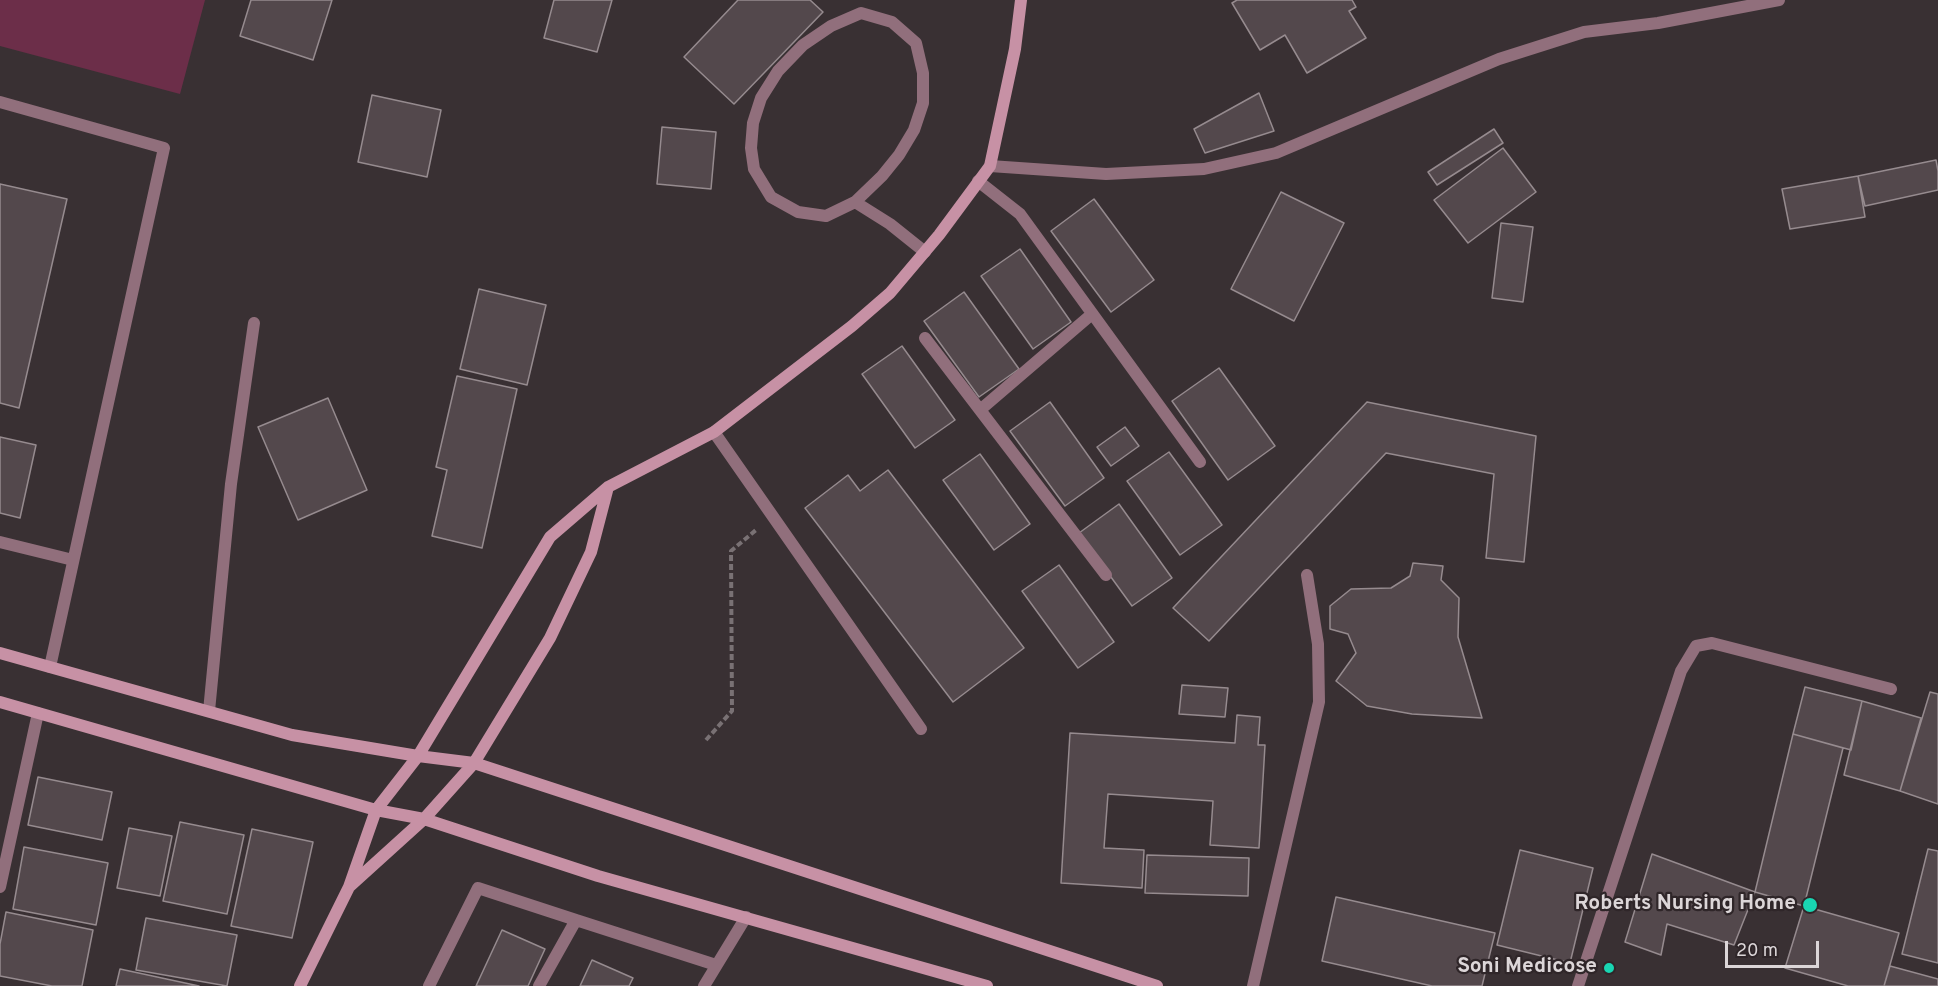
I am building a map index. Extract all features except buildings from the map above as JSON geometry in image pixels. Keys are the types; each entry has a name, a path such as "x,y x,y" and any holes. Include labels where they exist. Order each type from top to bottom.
{"main road":[{"path":"300,986 349,887 376,810 418,756 550,537 608,487 714,432 860,319 890,293 925,252 990,166 1015,49 1021,0"},
{"path":"349,887 424,819 474,763 555,627 591,552 608,487"},
{"path":"0,653 292,735 474,763 1157,986"},
{"path":"0,702 376,810 424,819 598,876 987,986"}],"street":[{"path":"990,166 1106,174 1204,169 1276,153 1499,59 1584,32 1658,23 1779,0"},
{"path":"861,13 892,22 916,43 923,73 923,103 914,130 899,155 882,176 855,202 826,216 798,212 771,197 754,169 751,148 753,123 759,106 778,71 803,45 831,26 861,13"},
{"path":"0,102 164,148 50,667"},
{"path":"978,181 1020,214 1200,462"},
{"path":"855,202 890,224 925,252"},
{"path":"980,410 1092,314"},
{"path":"209,711 231,484 254,323"},
{"path":"925,338 1106,575"},
{"path":"714,432 921,729"},
{"path":"0,542 73,560"},
{"path":"1253,986 1319,702 1318,644 1306,575"},
{"path":"1578,986 1681,671 1696,646 1712,643 1891,688"},
{"path":"0,887 38,713"},
{"path":"429,986 478,888 716,965"},
{"path":"704,986 746,917"},
{"path":"539,986 576,920"}],"path":[{"path":"706,740 732,711 731,552 772,515"}],"shaded area":[{"path":"0,0 205,0 180,94 0,46"}],"place":[{"name":"Roberts Nursing Home","path":"1810,905"},
{"name":"Soni Medicose","path":"1609,968"}]}
